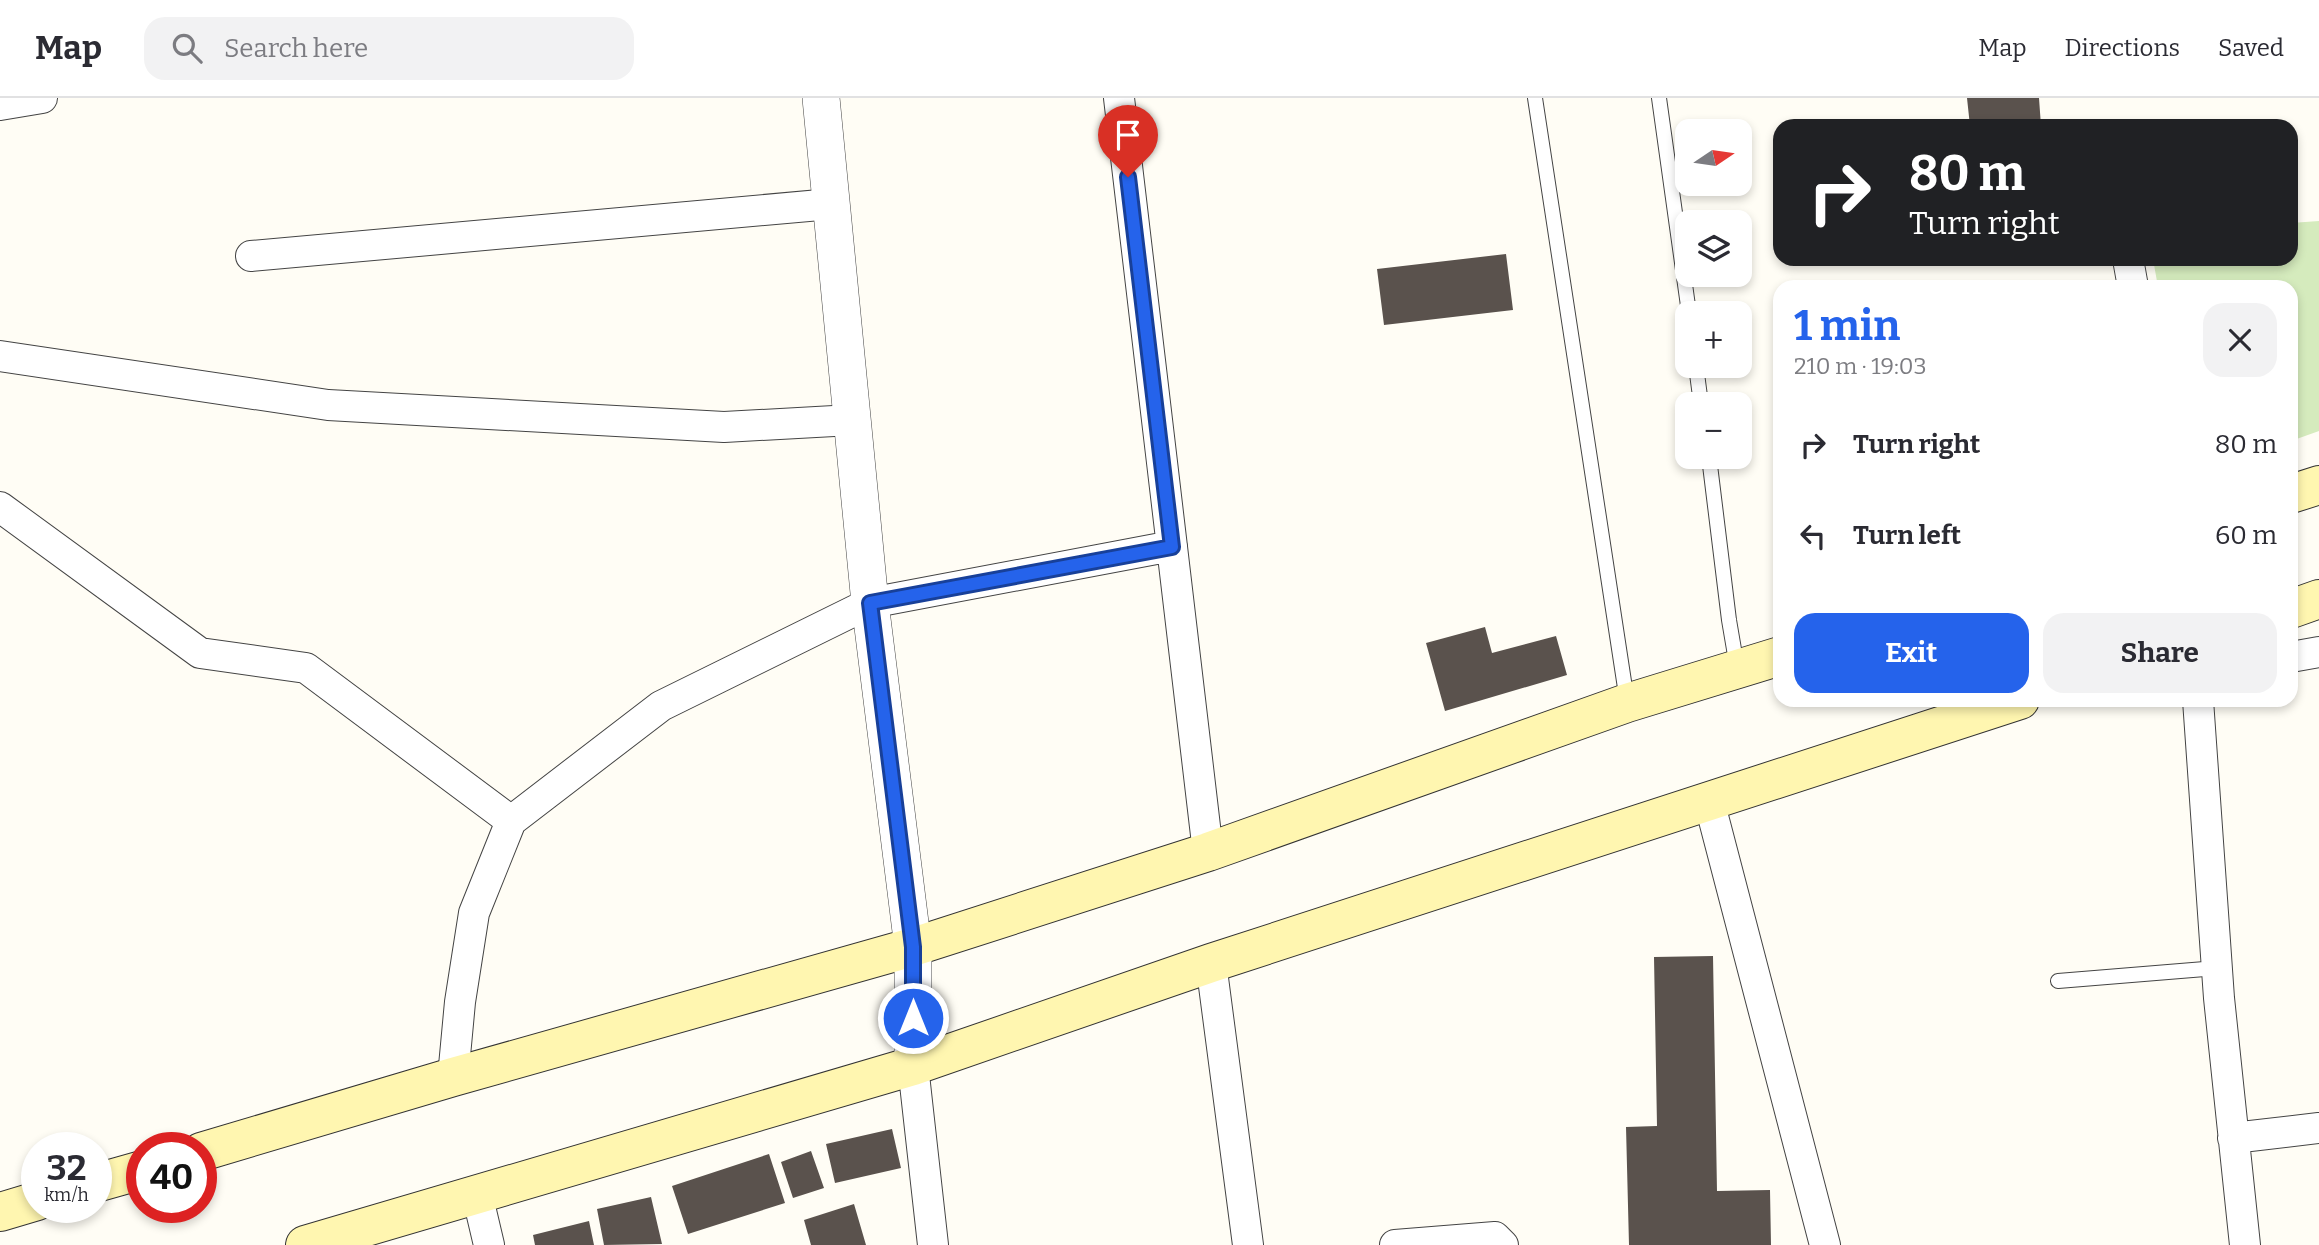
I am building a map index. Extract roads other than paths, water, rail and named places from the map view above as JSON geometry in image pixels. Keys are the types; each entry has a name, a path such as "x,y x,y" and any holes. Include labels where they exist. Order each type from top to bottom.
{"main road":[{"path":"2298,492 2319,485"},
{"path":"2298,606 2319,599"},
{"path":"217,1147 453,1077 913,947 1208,852 1627,703 1773,658"},
{"path":"305,1245 914,1066 1211,963 1998,707"},
{"path":"0,1212 21,1206"}],"street":[{"path":"0,104 42,98"},
{"path":"821,98 870,603 913,947 914,1066 933,1245"},
{"path":"1119,98 1208,852"},
{"path":"251,256 831,204"},
{"path":"0,356 328,405 724,427 852,420"},
{"path":"0,507 200,653 306,668 511,821"},
{"path":"453,1077 460,1002 474,913 511,821 661,706 870,603 1172,547"},
{"path":"2298,656 2319,652"},
{"path":"2198,707 2217,968 2245,1245"},
{"path":"1709,801 1825,1245"},
{"path":"1211,963 1248,1245"},
{"path":"2233,1138 2319,1128"},
{"path":"477,1194 489,1245"},
{"path":"1395,1245 1495,1237 1503,1245"}],"lane":[{"path":"1535,98 1627,703"},
{"path":"1658,98 1687,301"},
{"path":"1710,469 1729,620 1738,669"},
{"path":"2059,981 2217,968"}]}
